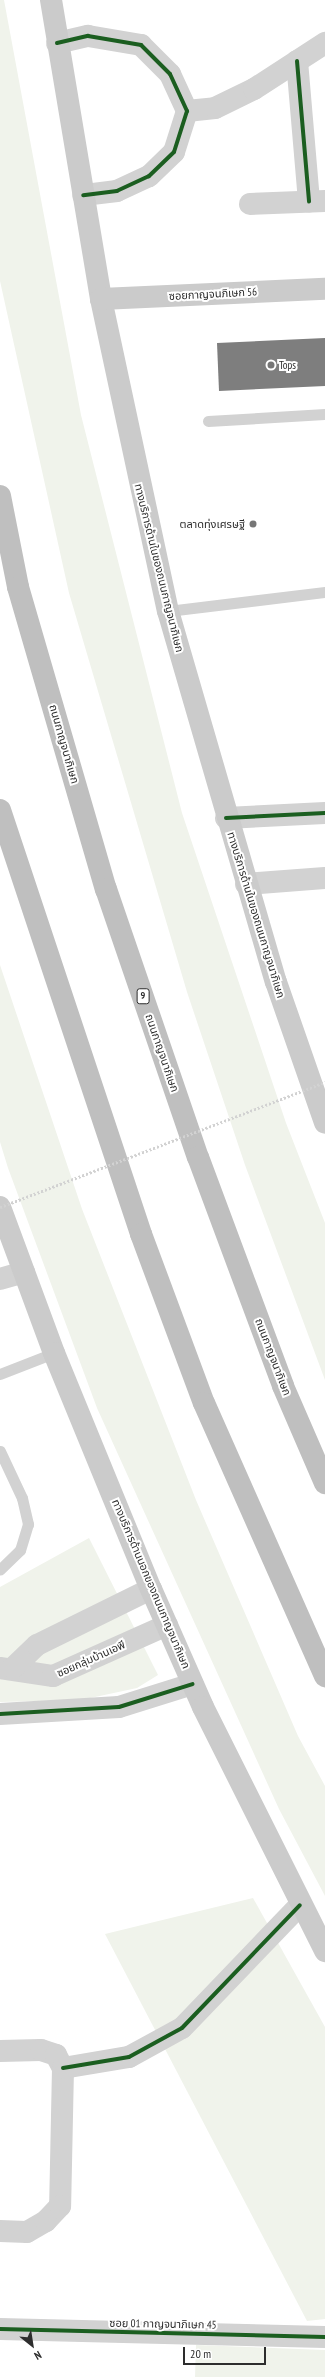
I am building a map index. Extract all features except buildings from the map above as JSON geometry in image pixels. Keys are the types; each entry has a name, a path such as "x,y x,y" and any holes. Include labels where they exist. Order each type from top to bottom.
{"highway":[{"name":"ถนนกาญจนาภิเษก","path":"0,496 18,587 106,890 198,1157 283,1386 325,1483"},
{"path":"0,810 140,1234 204,1403 325,1676"}],"main road":[{"name":"ทางบริการด้านในของถนนกาญจนาภิเษก","path":"51,0 101,299 168,611 246,884 325,1122"},
{"name":"ซอยกาญจนภิเษก 56","path":"101,299 325,289"},
{"name":"ทางบริการด้านนอกของถนนกาญจนาภิเษก","path":"0,1207 54,1353 151,1589 193,1684 300,1905 325,1951"}],"street":[{"path":"57,43 88,36 141,45 170,74 187,110 174,152 149,176 118,190 83,195"},
{"path":"187,110 215,108 325,43"},
{"path":"250,204 317,201 297,60"},
{"path":"226,818 325,813"},
{"path":"246,884 325,878"},
{"path":"0,1279 24,1272"},
{"name":"ซอยกลุ่มบ้านเอพี","path":"7,1668 37,1645 151,1589"},
{"name":"ซอยกลุ่มบ้านเอพี","path":"7,1668 53,1676 167,1624"},
{"path":"0,1714 119,1707 193,1684"},
{"path":"63,2068 129,2057 182,2028 300,1905"},
{"path":"0,2051 41,2050 56,2055 63,2068 60,2206 46,2221 27,2232 0,2231"},
{"name":"ซอย 01 กาญจนาภิเษก 45","path":"0,2329 325,2336"}],"lane":[{"path":"208,421 325,414"},
{"path":"168,611 325,592"},
{"path":"0,1374 54,1353"},
{"path":"0,1451 22,1498 28,1524 20,1550 0,1569"}],"path":[{"path":"0,1207 325,1082"}],"shaded area":[{"path":"0,0 4,0 81,415 182,813 286,1123 325,1223 325,1380 245,1165 187,992 69,593 0,281"},
{"path":"0,965 82,1209 196,1500 298,1736 325,1786 325,1896 279,1809 97,1408 8,1168 0,1142"},
{"path":"89,1538 158,1675 137,1688 81,1700 0,1702 0,1587"},
{"path":"253,1898 325,2027 325,2319 307,2321 105,1934"},
{"path":"196,2345 325,2350 325,2377 195,2377"}],"cycle path":[{"path":"57,43 88,36 141,45 170,74 187,111 174,152 149,176 117,191 83,195"},
{"path":"297,61 309,201"},
{"path":"226,818 325,813"},
{"path":"0,1714 119,1707 193,1684"},
{"path":"63,2068 129,2057 182,2028 300,1905"},
{"path":"0,2329 325,2337"}],"place":[{"name":"Tops","path":"271,365"},
{"name":"ตลาดทุ่งเศรษฐี","path":"253,524"}]}
